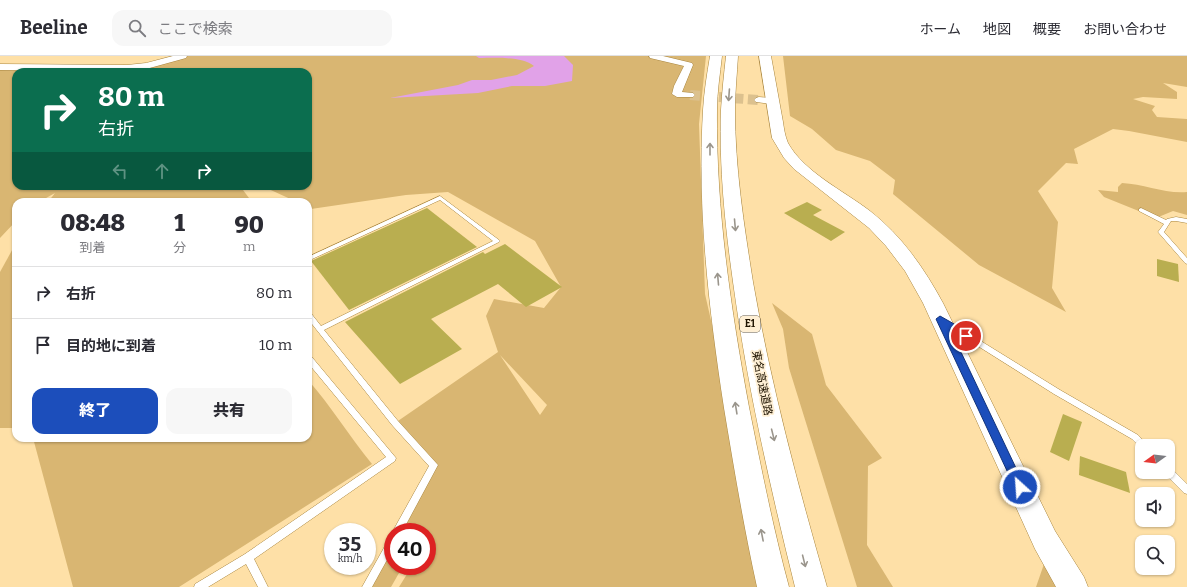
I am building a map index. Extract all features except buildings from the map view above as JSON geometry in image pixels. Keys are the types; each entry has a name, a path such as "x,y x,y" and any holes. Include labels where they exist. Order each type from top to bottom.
{"highway":[{"name":"E1","path":"716,56 710,109 710,172 713,228 721,315 738,415 773,587"},
{"name":"東名高速道路","path":"732,56 728,110 730,173 735,230 748,316 768,415 811,587"}],"street":[{"path":"0,67 127,68 146,66 183,56"},
{"path":"652,56 689,65 678,86 677,94 690,95"},
{"path":"765,56 765,101 780,142 791,158 805,172 876,224 896,245 915,270 940,319 1045,540 1073,587"}],"lane":[{"path":"312,257 440,198 497,241 320,329"},
{"path":"1141,210 1167,223"},
{"path":"1187,221 1176,219 1169,220 1161,232 1187,262"},
{"path":"312,319 395,423 434,465 402,523"},
{"path":"940,319 1057,392 1137,439"},
{"path":"199,587 248,557 392,458 312,363"},
{"path":"1175,478 1187,490"},
{"path":"367,587 384,556"},
{"path":"248,557 263,587"}],"shaded area":[{"path":"177,56 706,56 699,124 705,294 722,369 757,587 399,587 406,575 436,575 436,523 402,523 434,465 395,423 498,352 486,316 494,299 544,308 561,287 535,241 448,192 406,195 312,209 312,198 288,198 271,190 312,190 312,68 92,68 164,62","holes":["500,355 547,405 540,415"]},
{"path":"476,56 564,56 573,65 572,81 545,86 512,86 478,93 390,98 458,85 472,80 491,80 517,75 534,66 516,59 479,58"},
{"path":"783,56 1187,56 1187,87 1163,83 1177,92 1177,99 1143,97 1133,99 1155,106 1152,110 1157,117 1187,119 1187,142 1113,129 1074,149 1078,164 1066,163 1038,191 1058,222 1052,288 1066,312 979,265 893,194 895,180 870,161 836,150 812,129 790,116"},
{"path":"0,67 92,68 12,68 12,190 243,190 249,198 51,198 55,193 46,198 12,198 12,225 0,238"},
{"path":"1122,183 1171,192 1187,192 1187,215 1173,211 1156,218 1104,197 1098,190 1118,192 1118,187"},
{"path":"12,250 12,428 0,428 0,272"},
{"path":"772,303 812,334 826,385 882,458 868,466 867,545 893,587 857,587 789,368 783,329"},
{"path":"312,385 372,464 179,587 73,587 34,442 312,442"},
{"path":"384,556 384,575 398,575 391,587 367,587 374,575 376,575 376,571"},
{"path":"1044,564 1058,587 1036,587"}],"tunnel":[{"path":"690,95 759,100"}],"route":[{"path":"966,336 940,319 980,406 1020,487"}]}
